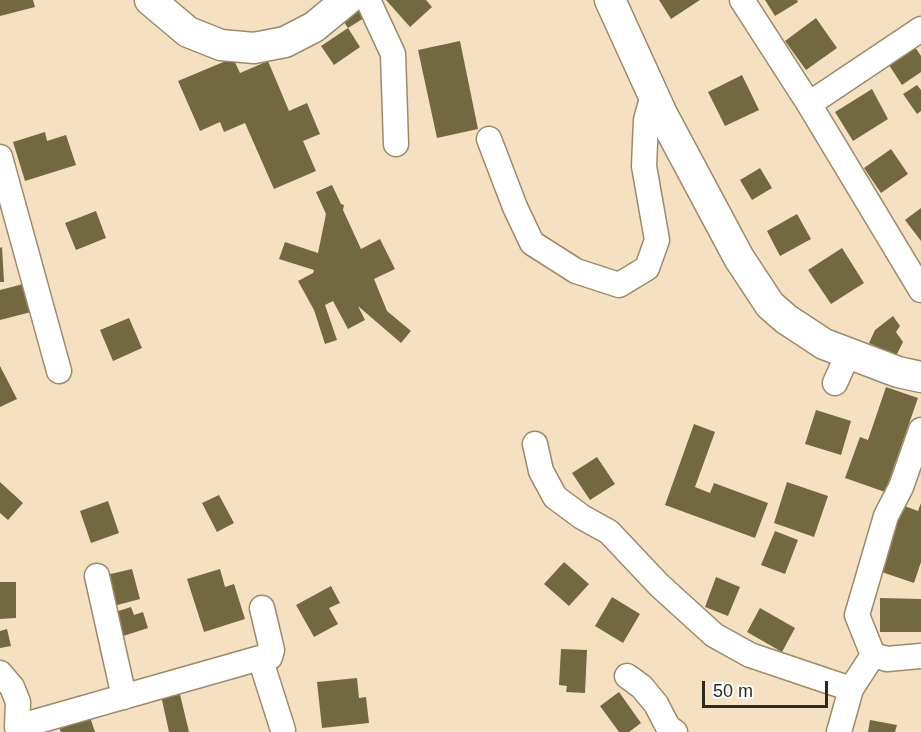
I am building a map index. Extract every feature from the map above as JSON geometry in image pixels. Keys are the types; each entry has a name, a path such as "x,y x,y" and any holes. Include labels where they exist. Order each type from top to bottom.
{"main road":[{"path":"150,0 188,32 221,45 254,48 285,42 314,27 347,0"},
{"path":"610,0 653,95 739,258 770,305 802,331 848,354 921,377"}],"street":[{"path":"368,0 393,54 396,144"},
{"path":"742,0 809,104 921,290"},
{"path":"809,104 921,29"},
{"path":"489,139 532,243 576,271 619,285 647,268 657,240 644,166 646,120 653,95"},
{"path":"0,156 59,371"},
{"path":"835,383 848,354"},
{"path":"873,655 857,615 885,516 901,487 921,430"},
{"path":"535,444 541,471 555,497 582,517 609,532 659,585 714,635 750,655 851,689"},
{"path":"97,576 124,697"},
{"path":"0,673 12,687 18,702 17,727 270,657 272,650 262,608"},
{"path":"873,655 887,659 921,656"},
{"path":"839,732 851,689 873,655"},
{"path":"260,658 283,730"},
{"path":"627,676 642,687 656,704 668,727 675,732"}],"building":[{"path":"0,0 33,0 35,7 0,16"},
{"path":"386,0 426,0 432,7 410,27"},
{"path":"659,0 700,0 671,19"},
{"path":"765,0 797,0 798,2 775,16"},
{"path":"353,1 364,18 348,28 337,12"},
{"path":"816,18 837,48 806,70 785,41"},
{"path":"348,28 360,47 334,65 321,46"},
{"path":"460,41 478,129 437,138 418,50"},
{"path":"913,44 921,56 921,72 902,85 887,62"},
{"path":"233,58 240,73 268,61 289,111 307,103 320,134 303,141 316,171 274,189 245,123 224,132 220,122 200,131 178,81"},
{"path":"742,75 759,110 725,126 708,92"},
{"path":"917,85 921,90 921,111 917,114 903,94"},
{"path":"872,89 888,119 853,141 835,112"},
{"path":"45,132 47,141 66,135 76,165 25,181 13,142"},
{"path":"891,149 908,174 881,193 864,168"},
{"path":"760,168 772,188 752,200 740,180"},
{"path":"332,185 341,204 344,205 343,210 361,249 380,239 395,269 374,279 387,311 411,331 401,343 358,306 365,320 348,329 333,301 325,305 337,340 325,344 314,310 298,281 313,273 314,270 279,259 285,242 318,253 326,214 316,192"},
{"path":"921,208 921,241 905,220"},
{"path":"96,211 106,238 76,250 65,223"},
{"path":"797,214 811,239 780,256 767,231"},
{"path":"2,247 4,282 0,282 0,248"},
{"path":"842,248 864,283 831,304 808,270"},
{"path":"27,283 35,311 0,320 0,290"},
{"path":"893,316 900,326 896,332 903,342 896,356 869,343 875,330"},
{"path":"129,318 142,348 113,361 100,330"},
{"path":"0,366 17,399 0,407"},
{"path":"886,387 918,398 885,492 845,478 860,437 868,440"},
{"path":"816,410 851,421 841,455 805,444"},
{"path":"694,424 715,432 695,487 710,493 714,483 768,503 755,538 665,505"},
{"path":"597,457 615,484 590,500 572,473"},
{"path":"0,482 23,503 8,520 0,513"},
{"path":"787,482 828,496 814,537 774,523"},
{"path":"219,495 234,523 217,532 202,503"},
{"path":"108,501 119,533 91,543 80,511"},
{"path":"921,503 921,562 914,583 876,570 899,504 918,511"},
{"path":"775,531 798,540 785,574 761,565"},
{"path":"564,562 589,584 569,606 544,584"},
{"path":"132,569 140,599 110,607 102,576"},
{"path":"220,569 225,587 234,584 245,619 204,632 187,579"},
{"path":"716,577 740,587 728,616 705,607"},
{"path":"0,582 16,582 16,618 0,619"},
{"path":"331,586 340,603 329,608 338,624 314,637 296,605"},
{"path":"612,597 640,614 623,643 595,626"},
{"path":"880,598 921,599 921,632 880,632"},
{"path":"131,607 134,615 143,612 148,628 117,638 109,614"},
{"path":"760,608 795,628 782,652 747,632"},
{"path":"7,629 11,646 0,648 0,631"},
{"path":"561,649 587,650 585,693 566,692 567,686 559,685"},
{"path":"357,678 359,698 366,697 369,723 322,728 317,682"},
{"path":"178,686 189,732 169,732 160,691"},
{"path":"619,692 641,723 629,732 619,732 600,706"},
{"path":"90,717 95,732 61,732 59,728"},
{"path":"870,720 897,725 895,732 868,732"}]}
